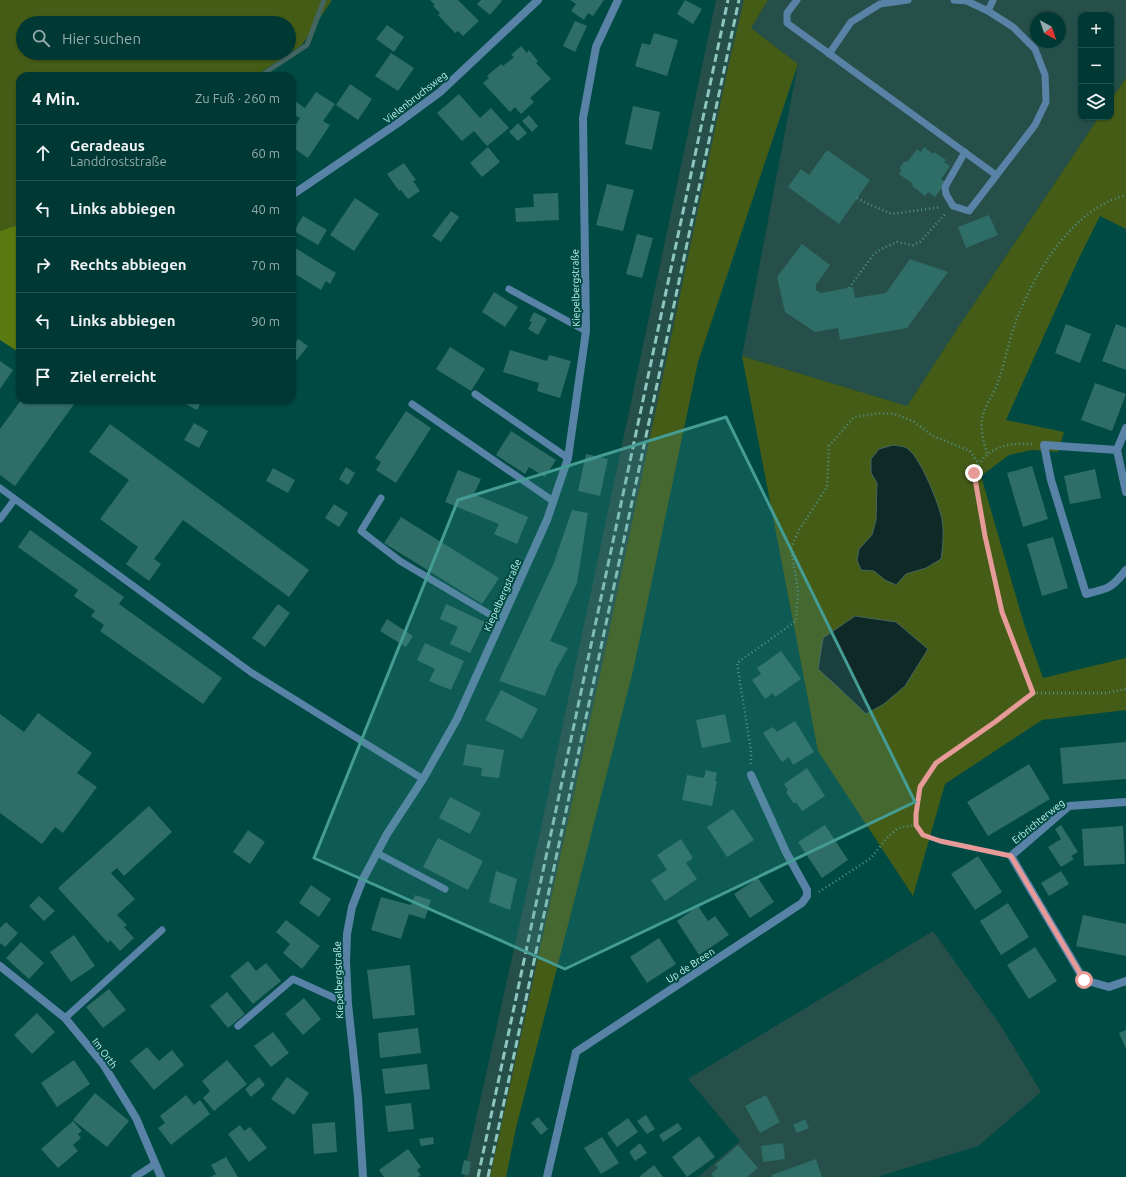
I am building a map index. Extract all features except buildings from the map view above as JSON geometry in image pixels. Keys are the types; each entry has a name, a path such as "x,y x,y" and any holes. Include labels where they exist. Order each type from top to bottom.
{"street":[{"name":"Vielenbruchsweg","path":"296,192 398,123 440,92 538,0"},
{"name":"Kiepelbergstraße","path":"364,1177 358,1097 348,1004 346,962 347,934 352,907 363,880 386,834 423,779 457,719 547,520 568,458 586,331 583,118 596,47 618,0"},
{"path":"1126,428 1118,450 1126,492"},
{"path":"1118,450 1044,445 1051,480 1086,594 1106,589 1116,583 1126,570"},
{"path":"751,775 786,852 803,881 807,890 807,896"},
{"name":"Erbrichterweg","path":"1011,856 1069,806 1126,802"},
{"path":"1011,856 1084,980 1109,987 1126,981"},
{"name":"Up de Breen","path":"547,1177 576,1052 802,903 807,896"},
{"name":"Im Orth","path":"0,966 65,1018 103,1064 136,1118 161,1177"}],"lane":[{"path":"797,0 787,13 787,24 996,175"},
{"path":"829,54 851,22 880,4 908,0"},
{"path":"954,0 967,2 988,11 1013,27 1035,49 1045,76 1046,102 1035,125 969,211 953,206 946,194 945,187 965,152"},
{"path":"988,11 993,0"},
{"path":"509,289 586,331"},
{"path":"475,394 568,458"},
{"path":"412,404 553,501"},
{"path":"0,488 252,673 423,779"},
{"path":"381,498 361,531 400,561 501,621"},
{"path":"0,519 15,499"},
{"path":"377,853 445,889"},
{"path":"65,1018 162,930"},
{"path":"238,1026 293,979 348,1004"},
{"path":"135,1177 155,1164"}],"path":[{"path":"987,453 983,440 982,418 998,384 1016,322 1027,294 1043,266 1074,226 1095,208 1113,199 1126,196"},
{"path":"857,198 892,214 953,206"},
{"path":"849,288 877,251 898,242 913,244 920,242 953,206"},
{"path":"751,751 737,663 796,621 798,591 791,548 799,530 827,487 829,446 854,417 882,413 894,414 914,421 933,436 970,451 978,464"},
{"path":"1033,693 1002,612 985,536 974,473 978,464 987,453 1004,445 1023,443 1044,445"},
{"path":"1011,856 940,841 923,835 916,825 920,787 936,763 995,722 1033,693 1106,693 1126,689"},
{"path":"807,896 824,890 871,858 886,838 898,828 916,825"}],"highlighted area":[{"path":"726,417 915,802 565,969 314,858 458,500"}],"shaded area":[{"path":"716,0 751,0 497,1177 463,1177 541,828"},
{"path":"768,0 1126,0 1126,78 1114,96 1114,12 1078,12 1078,120 1097,120 907,406 742,356 798,64 751,28"},
{"path":"893,445 907,448 918,461 937,503 942,519 943,534 941,559 926,568 906,574 896,585 885,580 874,571 861,570 857,560 859,549 872,535 876,520 877,483 871,473 871,459 879,449"},
{"path":"855,616 896,622 928,649 905,686 884,704 866,714 818,669 823,638"},
{"path":"933,931 1001,1026 1041,1092 978,1146 877,1177 698,1177 740,1141 688,1079"}],"green space":[{"path":"0,0 332,0 302,45 296,49 296,16 16,16 16,60 279,60 261,72 16,72 16,225 0,231"},
{"path":"744,0 768,0 751,28 798,64 698,362 633,671 516,1128 506,1177 490,1177 600,675 728,68"},
{"path":"1126,78 1126,229 1100,216 1079,258 1006,420 1064,432 1058,452 1032,450 1009,455 981,476 1024,624 1043,678 1126,658 1126,710 1042,720 945,784 913,896 818,751 742,356 907,406 1097,120 1114,120 1114,96"},
{"path":"16,225 16,350 0,340 0,231"}],"waterway":[{"path":"296,52 307,45 324,0"},
{"path":"266,72 284,60"}],"railway":[{"path":"478,1177 728,0"},
{"path":"488,1177 739,0"}],"route":[{"path":"974,473 985,536 1002,612 1033,693 995,722 936,763 920,787 916,825 923,835 940,841 1011,856 1084,980"}]}
